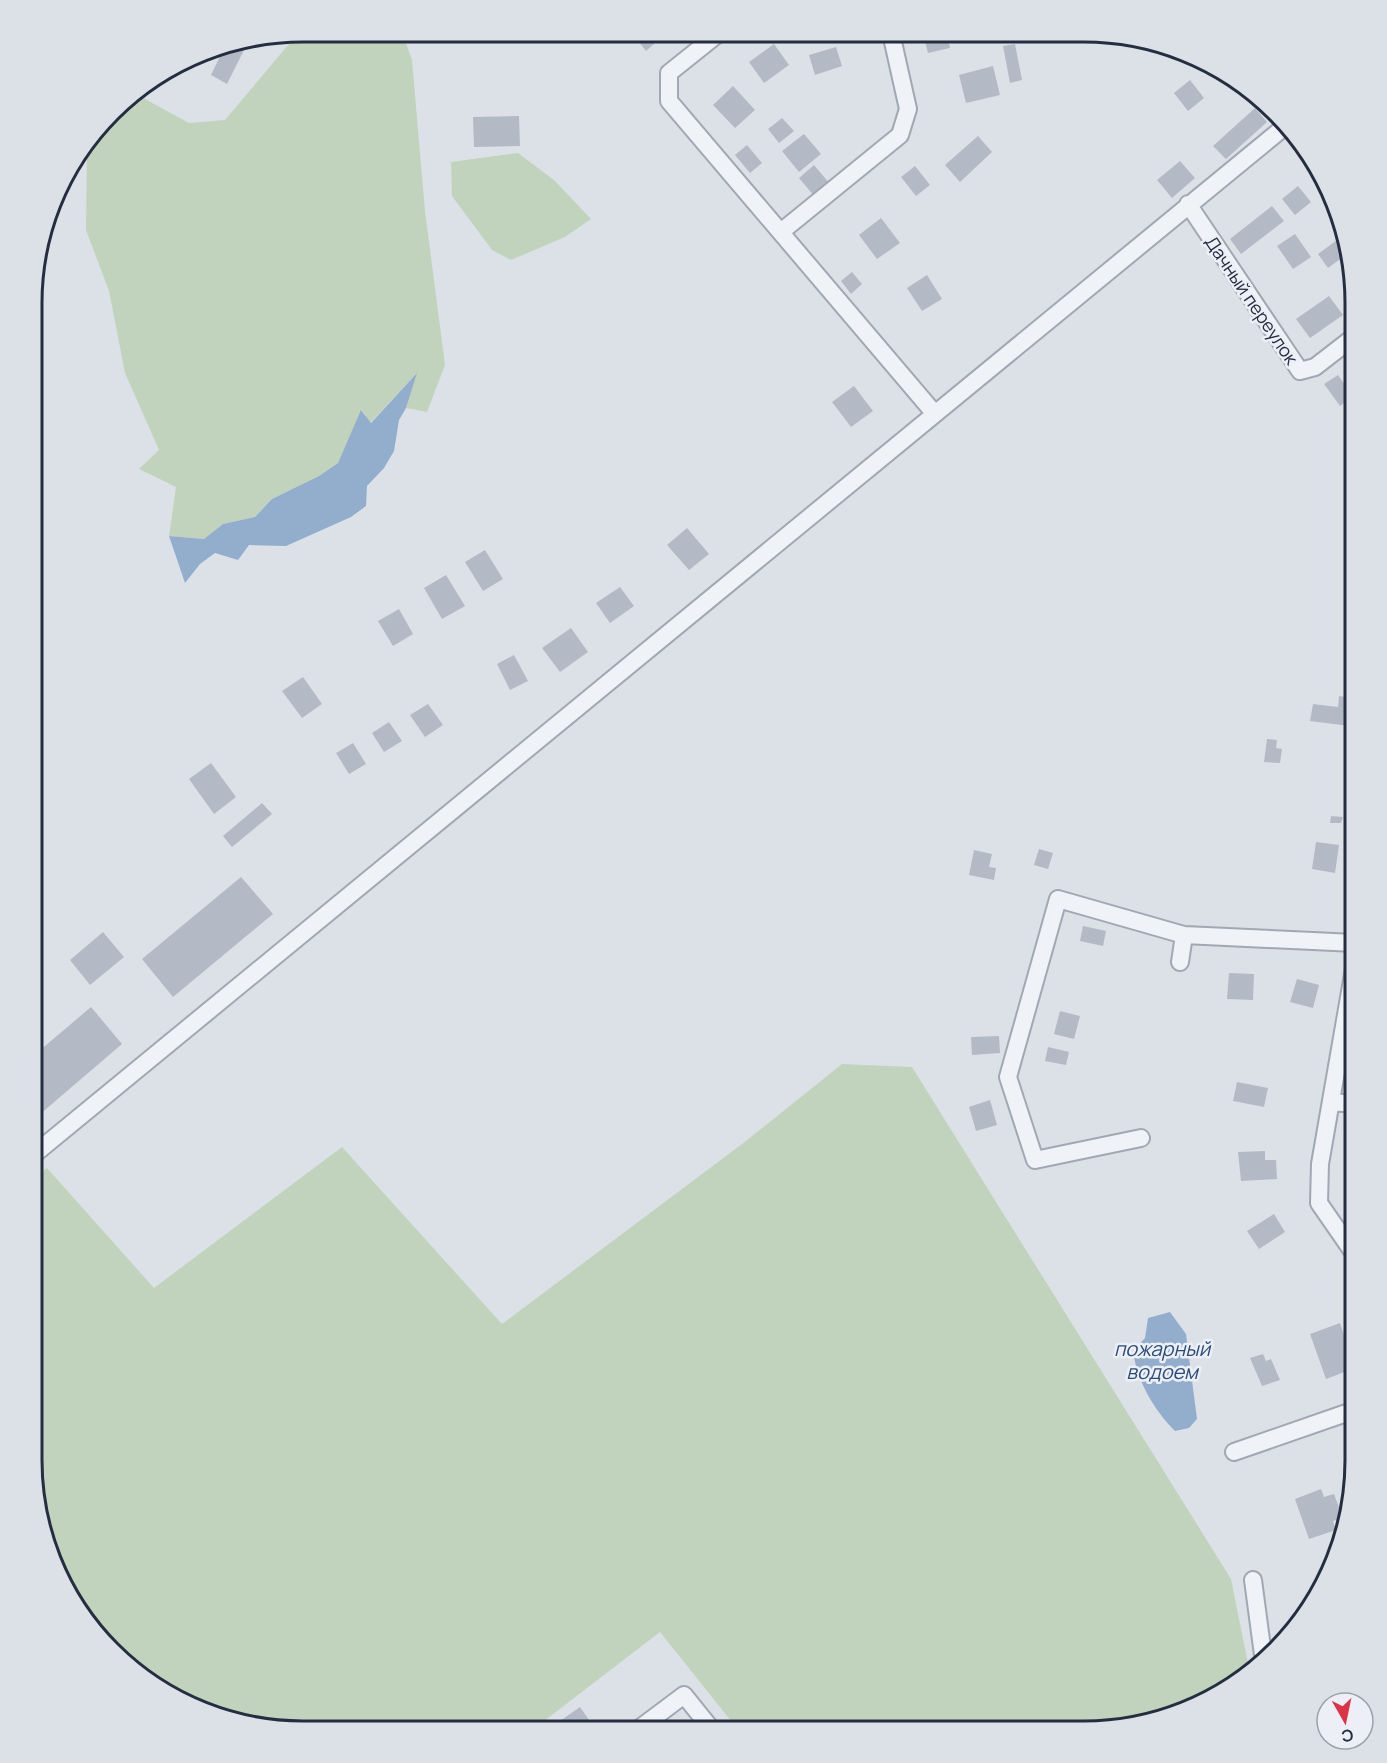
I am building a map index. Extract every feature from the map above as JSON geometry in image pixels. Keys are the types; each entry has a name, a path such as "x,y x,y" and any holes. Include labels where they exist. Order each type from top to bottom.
{"street":[{"path":"708,42 669,73 669,101 782,231 935,414"},
{"path":"782,231 900,135 908,110 893,42"},
{"path":"42,1148 1280,131"},
{"name":"Дачный переулок","path":"1188,204 1300,371 1315,367 1345,344"},
{"path":"1141,1138 1035,1160 1008,1077 1058,899 1184,935 1345,943"},
{"path":"1180,962 1184,935"},
{"path":"1345,1021 1320,1164 1319,1203 1345,1241"},
{"path":"1331,1102 1345,1103"},
{"path":"1234,1452 1345,1413"},
{"path":"1253,1580 1262,1651"},
{"path":"649,1721 684,1695 705,1721"}],"green space":[{"path":"406,42 412,60 425,211 445,365 427,412 406,408 416,374 370,423 362,410 338,463 319,476 272,499 255,517 223,524 204,539 169,536 176,487 139,469 159,450 125,373 109,291 86,230 87,157 118,118 142,97 189,123 225,120 290,43"},
{"path":"518,153 554,180 591,219 565,237 511,260 492,250 452,196 451,162"},
{"path":"842,1064 912,1067 1231,1579 1248,1663 1215,1686 1184,1701 1152,1712 1118,1719 1084,1721 731,1721 660,1632 544,1721 303,1721 252,1716 219,1707 187,1694 144,1667 118,1645 96,1619 77,1591 62,1560 51,1528 44,1494 42,1172 47,1168 154,1288 342,1147 502,1324 746,1141"}],"water":[{"path":"417,373 406,408 399,420 394,451 384,468 367,486 366,506 351,517 286,546 249,545 238,560 215,553 200,564 185,583 169,536 204,539 223,524 255,517 272,499 319,476 338,463 361,410 371,423"},
{"name":"пожарный водоем","path":"1170,1312 1186,1334 1197,1419 1189,1428 1175,1431 1160,1414 1148,1394 1138,1373 1133,1351 1145,1338 1148,1318"}],"building":[{"path":"639,42 656,42 646,51"},
{"path":"925,42 949,42 950,48 928,53"},
{"path":"774,44 789,65 764,83 749,62"},
{"path":"1015,44 1022,80 1010,83 1003,46"},
{"path":"836,47 842,66 815,75 809,55"},
{"path":"245,49 227,84 211,75 220,56"},
{"path":"993,66 1000,95 966,103 959,75"},
{"path":"1190,80 1204,98 1188,111 1174,93"},
{"path":"733,86 755,110 735,128 713,105"},
{"path":"1255,108 1267,122 1226,159 1213,146"},
{"path":"519,116 520,146 474,147 473,117"},
{"path":"782,118 794,131 779,143 768,129"},
{"path":"804,134 821,154 799,172 782,151"},
{"path":"978,136 992,152 960,182 945,165"},
{"path":"747,145 762,163 750,173 735,155"},
{"path":"1180,161 1195,178 1172,198 1157,180"},
{"path":"814,165 830,184 815,197 799,178"},
{"path":"915,166 930,185 916,196 901,177"},
{"path":"1298,186 1311,202 1295,215 1282,199"},
{"path":"1272,206 1284,221 1241,254 1230,239"},
{"path":"881,218 900,243 877,259 859,235"},
{"path":"1295,234 1311,257 1293,269 1277,246"},
{"path":"1337,240 1341,258 1328,268 1318,254"},
{"path":"852,272 862,284 851,294 841,281"},
{"path":"927,275 942,299 922,311 907,288"},
{"path":"1329,296 1343,315 1310,338 1296,319"},
{"path":"1338,375 1345,385 1345,402 1340,406 1324,384"},
{"path":"854,386 873,411 851,427 832,402"},
{"path":"687,528 709,554 689,570 667,545"},
{"path":"485,550 503,579 483,591 465,562"},
{"path":"446,575 465,606 442,619 424,588"},
{"path":"620,587 634,606 610,623 596,603"},
{"path":"399,609 413,634 393,646 378,621"},
{"path":"571,628 588,652 560,672 542,648"},
{"path":"514,655 528,681 510,690 497,664"},
{"path":"303,677 322,704 302,718 282,691"},
{"path":"1339,696 1345,697 1345,725 1310,721 1313,704 1338,707"},
{"path":"428,704 443,725 425,737 410,715"},
{"path":"389,722 402,741 384,752 372,733"},
{"path":"1267,739 1277,740 1276,748 1282,749 1280,763 1264,762"},
{"path":"353,743 366,764 349,774 336,753"},
{"path":"211,763 236,797 214,814 189,779"},
{"path":"262,803 272,814 232,847 223,836"},
{"path":"1331,816 1343,817 1341,823 1330,823"},
{"path":"1316,842 1339,845 1335,873 1312,869"},
{"path":"1039,849 1053,853 1048,869 1034,865"},
{"path":"974,850 992,854 989,867 996,868 994,880 969,875"},
{"path":"241,877 273,914 173,997 142,959"},
{"path":"1083,926 1106,931 1103,946 1080,941"},
{"path":"103,932 124,957 90,985 70,960"},
{"path":"1229,973 1254,974 1253,1000 1227,999"},
{"path":"1297,979 1319,985 1313,1008 1290,1002"},
{"path":"91,1007 122,1044 42,1112 42,1049"},
{"path":"1060,1011 1080,1016 1074,1039 1054,1034"},
{"path":"999,1036 1000,1053 972,1055 971,1037"},
{"path":"1048,1047 1069,1052 1066,1065 1045,1061"},
{"path":"1237,1082 1268,1088 1264,1107 1233,1101"},
{"path":"990,1100 997,1125 976,1131 969,1107"},
{"path":"1265,1151 1265,1160 1276,1160 1277,1179 1241,1181 1238,1152"},
{"path":"1274,1214 1285,1232 1259,1249 1247,1231"},
{"path":"1340,1323 1345,1338 1345,1372 1326,1379 1310,1334"},
{"path":"1263,1354 1266,1361 1271,1359 1280,1380 1262,1386 1250,1358"},
{"path":"1321,1489 1324,1497 1334,1494 1340,1510 1338,1520 1333,1521 1335,1530 1309,1539 1295,1499"},
{"path":"580,1707 590,1721 560,1721"}]}
